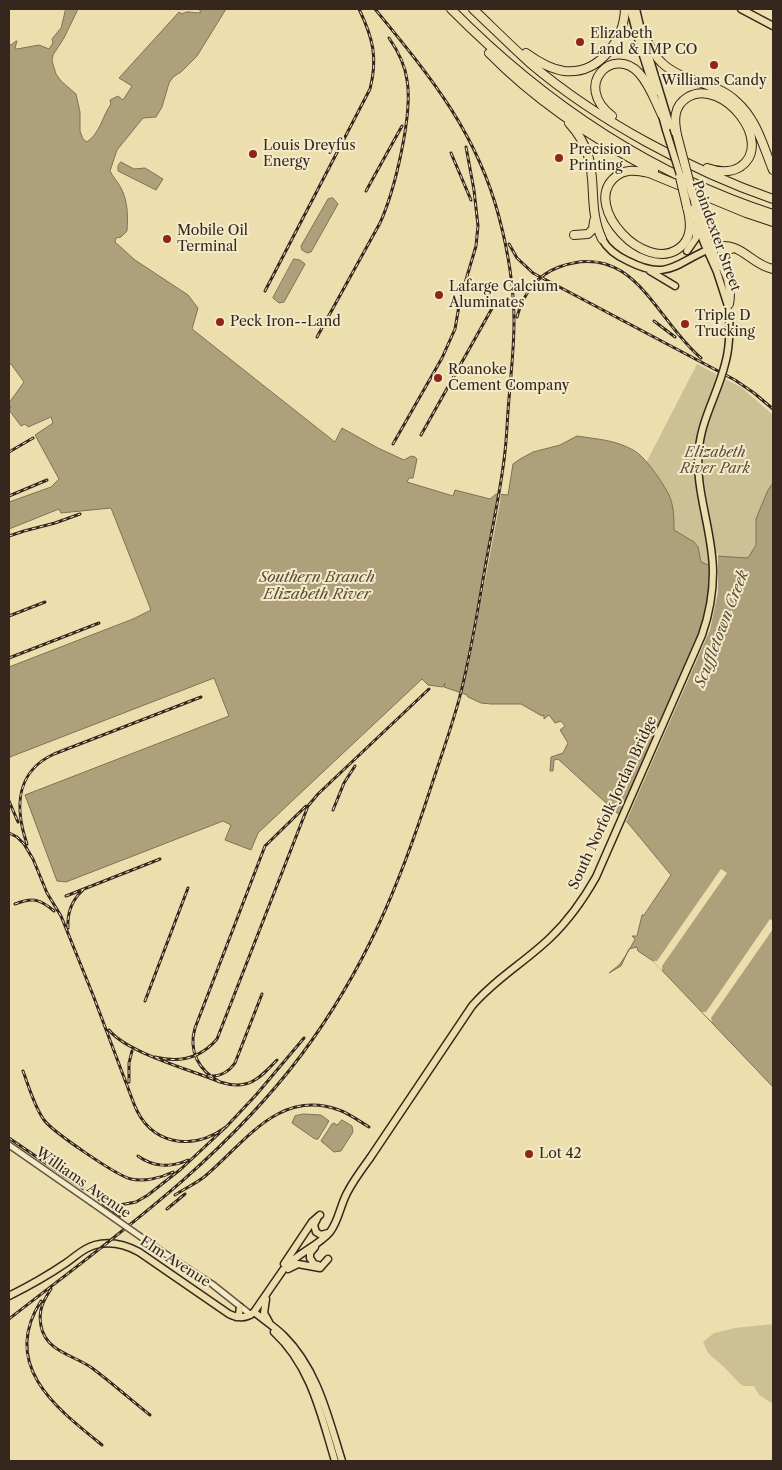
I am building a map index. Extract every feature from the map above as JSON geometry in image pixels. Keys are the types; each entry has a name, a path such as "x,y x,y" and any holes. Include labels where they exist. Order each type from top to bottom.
{"highway":[{"path":"451,9 501,65 568,122 580,136 590,161 596,223 602,239"},
{"path":"451,9 486,44 525,77 564,108 612,139 696,184 773,214"},
{"path":"473,9 531,64 593,109 668,153 732,184 773,199"},
{"path":"498,33 545,65 566,71 578,70 592,65 610,51 622,26 625,9"},
{"path":"641,30 653,52 668,68 678,74 718,88 731,96 744,108 754,122 773,170"},
{"path":"641,138 606,112 600,104 595,88 596,80 602,71 618,64 626,65 636,70 649,88 662,115"},
{"path":"668,153 704,167 723,172 743,165 751,151 750,134 742,118 726,102 710,94 695,94 681,102 675,116 672,132 692,195"},
{"path":"539,97 612,147 692,195"},
{"path":"680,177 689,209 691,224 686,242 671,253 657,254 636,245 618,229 608,210 606,191 614,177 630,170 649,173 692,195 773,222"},
{"path":"574,235 585,235 593,229 593,186"},
{"path":"710,249 720,246 734,248 744,252 759,264 773,270"},
{"path":"729,308 729,286 720,258 722,252 734,248"}],"main road":[{"name":"Poindexter Street","path":"630,9 662,115 672,132"},
{"name":"Poindexter Street","path":"638,9 641,30 672,132 680,177 692,195 729,308"},
{"path":"741,9 773,26"},
{"name":"Poindexter Street","path":"692,195 689,209 725,277 729,308"},
{"path":"687,251 695,241 696,236 689,209"},
{"path":"602,239 606,247 619,256 674,286"},
{"path":"676,266 710,249"},
{"path":"644,268 660,271 700,258 706,259 714,266"},
{"name":"South Norfolk Jordan Bridge","path":"330,1231 338,1218 347,1193 472,1006 488,989 549,939 580,904 596,877 702,635 710,604 713,571 699,482 699,448 705,420 726,364 729,342 729,308"},
{"path":"236,1317 252,1314 284,1269 312,1222 320,1215 314,1225 314,1230 321,1235 330,1231"},
{"path":"284,1269 293,1265 320,1268 328,1259 315,1264 311,1261 310,1253 330,1231"},
{"path":"284,1269 318,1243"},
{"name":"Elm Avenue","path":"9,1296 34,1284 89,1247 114,1244 139,1252 236,1317"},
{"path":"300,1255 308,1266"},
{"path":"269,1291 264,1302 264,1313 274,1327 289,1341 321,1396 342,1461"},
{"path":"236,1317 240,1314 238,1305"},
{"path":"252,1314 274,1327"},
{"path":"252,1314 280,1338 305,1367 335,1461"}],"street":[{"name":"Williams Avenue","path":"9,1145 193,1273 202,1277 252,1314"}],"green space":[{"name":"Elizabeth River Park","path":"697,364 742,388 773,415 773,486 757,545 748,560 706,566 701,564 673,531 645,465"},
{"path":"773,1324 773,1404 759,1395 754,1386 744,1386 739,1383 708,1353 703,1342 714,1333 735,1328"}],"water":[{"name":"Southern Branch Elizabeth River","path":"66,9 78,9 64,38 53,55 52,61 56,74 61,81 76,94 80,112 80,131 83,139 87,142 98,129 111,104 110,100 118,96 123,100 132,86 119,78 179,12 182,14 201,12 199,9 226,9 197,56 181,72 173,77 169,83 162,107 156,117 143,118 117,150 110,171 123,193 126,204 127,231 121,237 116,238 115,242 135,260 188,295 198,308 192,329 335,442 342,428 404,460 411,456 415,457 417,459 413,478 409,478 407,482 453,496 455,490 490,499 496,494 508,495 513,464 533,452 560,445 577,436 620,444 638,453 653,470 671,499 674,530 694,542 698,547 701,562 708,565 716,556 748,558 756,545 756,519 768,490 773,483 773,1087 653,961 638,951 637,947 630,949 635,939 632,936 637,936 642,915 644,915 671,875 628,823 558,759 554,760 553,771 550,771 551,757 563,753 568,743 560,730 565,726 561,721 555,723 549,715 544,719 544,715 542,716 521,704 481,703 467,695 444,687 445,683 443,687 428,685 422,679 258,833 251,850 225,840 231,825 223,821 66,882 57,881 25,795 229,716 214,678 10,757 9,754 9,667 133,619 151,610 111,508 61,513 59,509 9,529 9,502 51,487 59,479 35,435 53,423 51,417 28,427 25,424 21,426 9,410 11,407 9,403 24,382 11,364 9,365 9,44 11,45 17,41 15,48 17,49 39,45 49,49 53,43 52,39 61,28"},
{"path":"121,162 134,169 145,168 163,179 156,190 118,171 118,166"},
{"path":"333,198 338,204 311,252 307,253 302,250 301,246 328,199"},
{"path":"294,259 300,260 305,264 284,302 279,303 273,298"},
{"path":"627,953 621,966 609,973 619,965"},
{"path":"304,1114 321,1115 329,1121 318,1139 315,1139 292,1123 295,1116"},
{"path":"342,1120 352,1126 353,1132 341,1151 334,1152 321,1141 332,1124 337,1125"}],"pier":[{"path":"499,492 501,492 500,502 469,664 460,694"},
{"path":"718,553 718,592 710,630 625,824 618,818 701,627 709,591 710,561"},
{"path":"721,869 727,873 662,966 662,971 653,961 657,961"},
{"path":"770,919 773,921 773,929 711,1018 712,1022 702,1012 706,1012"}],"railway":[{"path":"265,291 370,89 374,67 373,48 368,29 359,9"},
{"path":"9,1319 126,1228 202,1164 271,1093 302,1054 344,990 362,958 393,893 419,823 458,704 472,642 504,460 514,341 512,282 499,217 490,186 478,158 464,131 432,81 375,9"},
{"path":"317,337 380,223 397,172 405,131 408,95 403,63 389,38"},
{"path":"366,191 402,126"},
{"path":"393,444 442,358 455,329 460,300 476,246 478,226 466,147"},
{"path":"451,153 471,200"},
{"path":"509,244 517,258 533,273 735,380 773,409"},
{"path":"517,317 527,293 544,275 559,267 585,261 606,264 625,274 641,288 685,342 701,358"},
{"path":"421,435 495,303"},
{"path":"654,321 675,337"},
{"path":"9,452 33,438"},
{"path":"9,496 47,480"},
{"path":"9,536 80,514"},
{"path":"9,616 45,602"},
{"path":"9,658 99,623"},
{"path":"155,1057 172,1060 189,1058 204,1051 217,1039 308,806 318,794 429,689"},
{"path":"27,844 21,818 21,793 25,781 41,762 54,754 201,697"},
{"path":"333,810 344,783 355,766"},
{"path":"9,801 18,822"},
{"path":"220,1082 206,1072 197,1060 193,1045 195,1028 265,846 306,806"},
{"path":"9,833 17,837 24,844 33,859 47,893 61,916 141,1118 161,1136 186,1142 200,1140 226,1127"},
{"path":"66,896 160,859"},
{"path":"145,1001 188,888"},
{"path":"68,928 68,917 71,907 83,890"},
{"path":"15,904 27,900 36,900 54,911"},
{"path":"208,1076 223,1074 235,1063 262,994"},
{"path":"109,1030 130,1046 145,1053 220,1082 230,1084 238,1085 252,1082 277,1060"},
{"path":"9,1138 100,1200 120,1205 136,1202 181,1169 226,1127 304,1038"},
{"path":"129,1082 129,1063 132,1051"},
{"path":"23,1071 40,1115 59,1134 86,1153 131,1179 152,1179 173,1172"},
{"path":"175,1195 204,1177 248,1135 280,1113 298,1107 317,1105 339,1110 369,1127"},
{"path":"138,1156 144,1160 162,1165 182,1163 188,1160"},
{"path":"167,1209 185,1194"},
{"path":"103,1204 120,1216"},
{"path":"51,1289 44,1302 40,1316 44,1335 49,1342 62,1352 92,1368 150,1415"},
{"path":"41,1301 30,1324 27,1345 30,1365 39,1383 52,1400 67,1416 102,1445"}],"place":[{"name":"Elizabeth Land & IMP CO","path":"580,42"},
{"name":"Williams Candy","path":"714,65"},
{"name":"Louis Dreyfus Energy","path":"253,154"},
{"name":"Precision Printing","path":"559,158"},
{"name":"Mobile Oil Terminal","path":"167,239"},
{"name":"Lafarge Calcium Aluminates","path":"439,295"},
{"name":"Peck Iron--Land","path":"220,322"},
{"name":"Triple D Trucking","path":"685,324"},
{"name":"Roanoke Cement Company","path":"438,378"},
{"name":"Lot 42","path":"529,1154"}],"water label":[{"name":"Scuffletown Creek","path":"722,629"}]}
